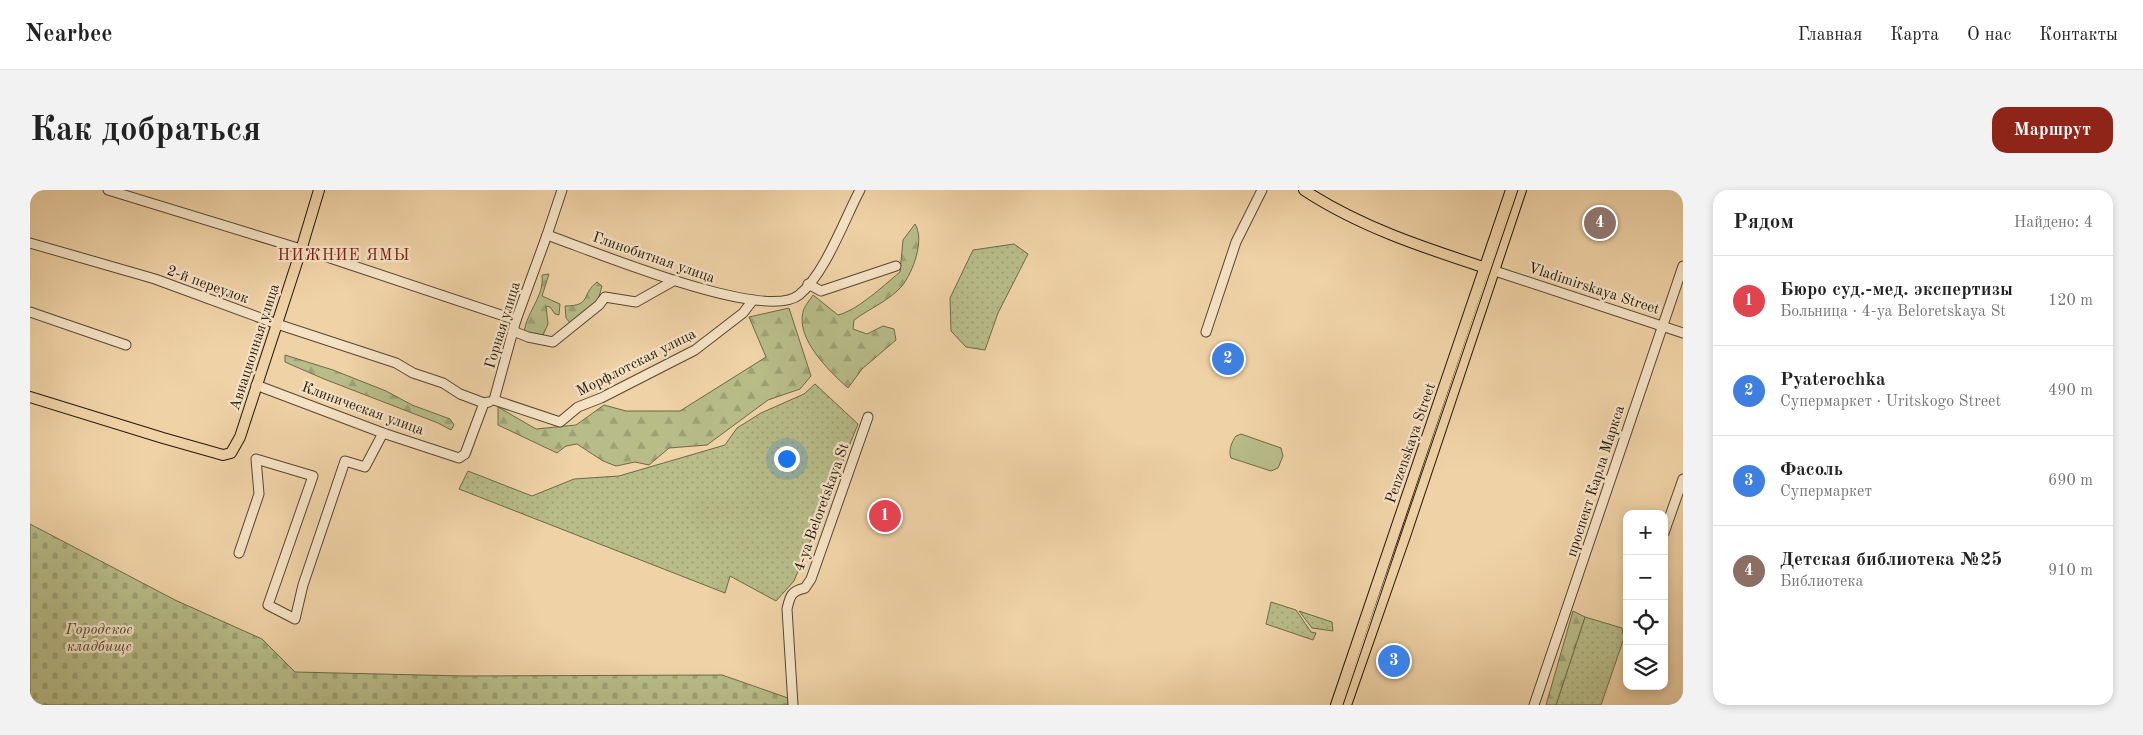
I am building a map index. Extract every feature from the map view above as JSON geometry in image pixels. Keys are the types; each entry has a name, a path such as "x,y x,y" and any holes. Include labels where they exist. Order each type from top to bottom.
{"main road":[{"name":"Авиационная улица","path":"30,396 163,438 224,454 230,453 240,437 301,250 318,190"},
{"path":"1304,190 1341,213 1365,224 1495,271"},
{"name":"Penzenskaya Street","path":"1336,705 1511,190"},
{"name":"Penzenskaya Street","path":"1346,705 1521,190"}],"street":[{"path":"108,190 516,320"},
{"name":"Горная улица","path":"494,400 516,320 561,190"},
{"name":"Глинобитная улица","path":"547,235 722,295 772,303 798,296 808,284 826,259 860,190"},
{"path":"1206,332 1236,242 1262,190"},
{"name":"2-й переулок","path":"30,243 155,279 277,324 396,363 414,373 443,383 460,394 484,403"},
{"path":"808,284 821,291 896,266"},
{"name":"проспект Карла Маркса","path":"1534,705 1661,326 1683,266"},
{"name":"Vladimirskaya Street","path":"1495,271 1683,333"},
{"path":"513,331 528,337 553,342 599,305 605,297 636,302 675,280"},
{"name":"Морфлотская улица","path":"494,400 560,422 578,407 601,398 695,350 743,313 753,300"},
{"path":"30,312 126,345"},
{"name":"Клиническая улица","path":"256,385 383,433 459,458 465,454 484,403"},
{"path":"484,403 494,400"},
{"name":"4-ya Beloretskaya St","path":"793,705 787,609 790,596 796,590 805,588 811,579 868,417"},
{"path":"239,553 259,494 256,459 313,476 268,605 294,618 303,585 345,461 365,467 383,433"},
{"path":"1668,522 1683,479"}],"green space":[{"path":"915,224 919,238 918,247 914,264 906,280 892,296 854,320 853,329 867,334 883,326 894,329 896,340 862,369 848,388 824,364 809,343 804,333 802,322 806,305 813,295 838,315 854,308 870,297 900,272 903,240"},
{"path":"1014,244 1028,254 998,313 985,350 966,347 951,331 950,298 973,250"},
{"path":"549,274 542,296 560,304 559,315 546,306 548,324 543,335 524,336 527,320 538,298 542,275"},
{"path":"597,282 602,286 597,304 571,324 566,318 565,306 583,302 592,286"},
{"path":"789,308 811,376 800,389 768,400 707,445 669,448 649,465 635,462 616,466 603,461 577,444 566,446 557,453 498,425 498,407 536,429 576,425 604,405 626,411 680,411 766,357 749,317"},
{"path":"285,355 333,370 386,391 412,405 450,419 454,425 451,430 438,423 324,379 285,362"},
{"path":"815,384 858,424 794,581 776,601 730,576 725,593 459,489 468,471 532,496 574,479 619,476 725,445 737,428 761,413 804,394"},
{"path":"1241,434 1281,448 1283,456 1278,468 1271,471 1231,458 1230,449 1232,443 1236,436"},
{"name":"Городское кладбище","path":"30,524 175,600 262,639 295,672 463,676 722,675 788,698 788,705 30,705"},
{"path":"1271,602 1296,610 1311,632 1316,633 1313,640 1266,624"},
{"path":"1299,611 1332,622 1333,631 1312,628"},
{"path":"1573,611 1585,617 1556,705 1546,705"},
{"path":"1585,617 1622,628 1623,641 1601,705 1556,705"}],"tram line":[{"path":"1343,705 1518,190"}],"place":[{"name":"Детская библиотека №25","path":"1600,223"},
{"name":"Pyaterochka","path":"1228,359"},
{"name":"Бюро суд.-мед. экспертизы","path":"885,516"},
{"name":"Фасоль","path":"1394,661"}],"district":[{"name":"НИЖНИЕ ЯМЫ","path":"344,254"}]}
